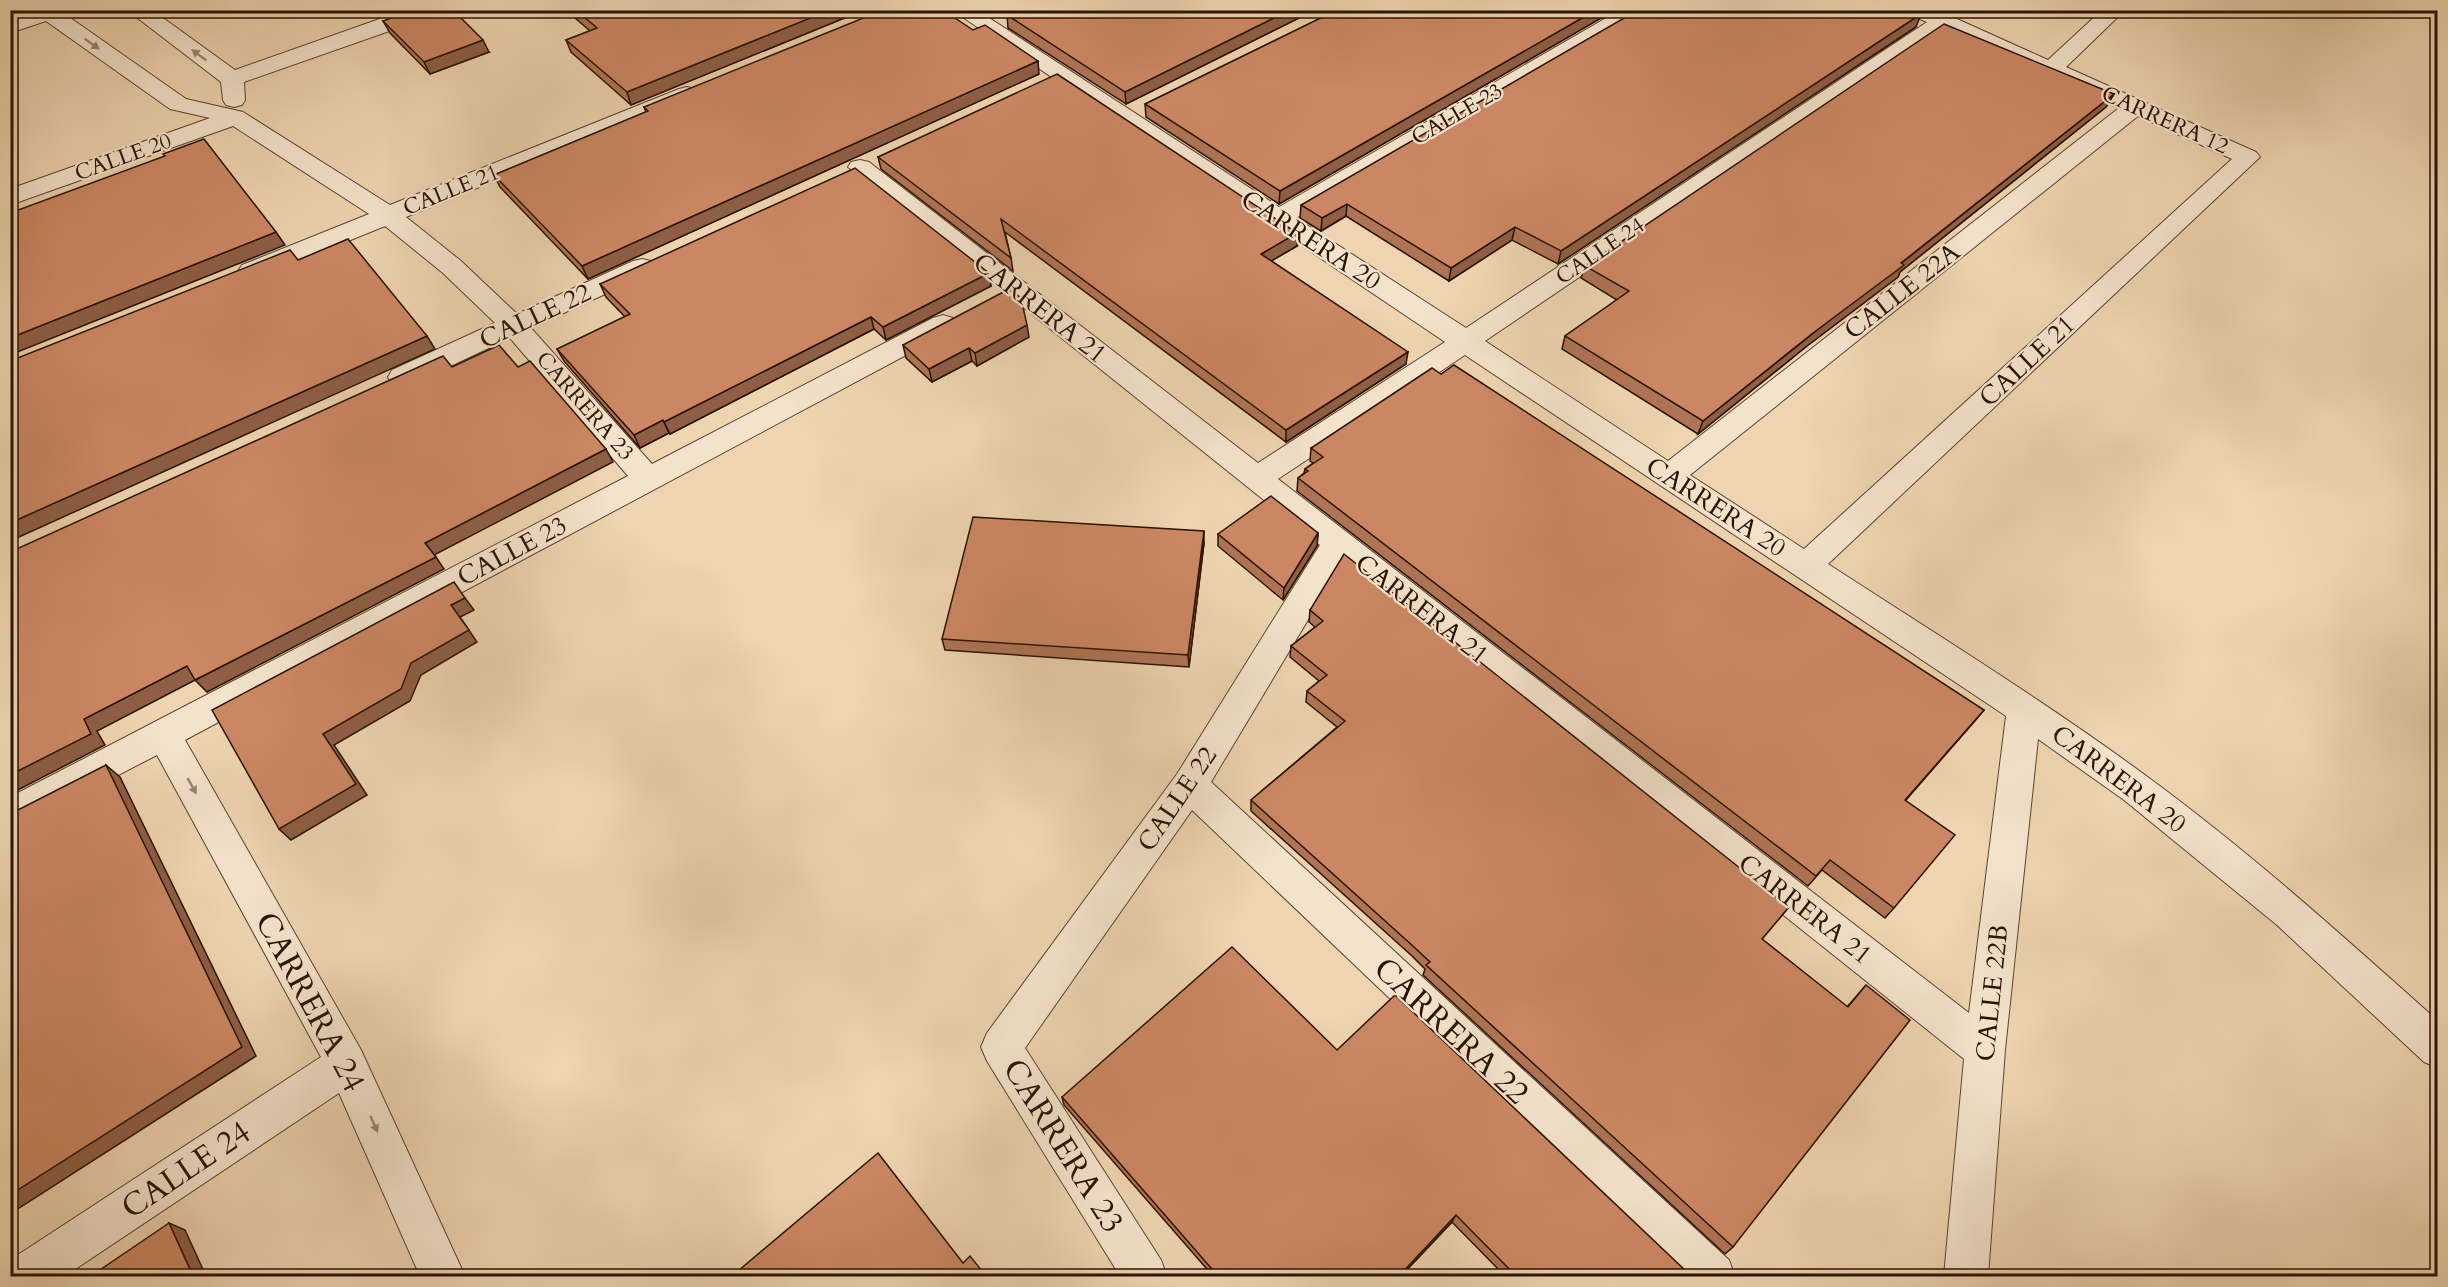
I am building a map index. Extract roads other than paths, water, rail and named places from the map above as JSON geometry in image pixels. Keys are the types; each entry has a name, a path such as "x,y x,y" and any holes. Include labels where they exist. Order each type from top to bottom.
{"street":[{"path":"232,79 427,10"},
{"name":"CARRERA 20","path":"962,10 1060,75 1134,112 1278,218 2024,710 2137,789 2290,913 2438,1048"},
{"name":"CALLE 23","path":"1278,218 1636,10"},
{"name":"CARRERA 12","path":"1918,10 2248,156"},
{"path":"2051,69 2115,10"},
{"path":"10,27 46,12"},
{"name":"CARRERA 23","path":"46,12 178,104 235,117 388,215 452,267 514,326 648,479"},
{"path":"148,12 232,79 235,117"},
{"name":"CALLE 24","path":"1257,478 1466,342 1943,21"},
{"path":"1029,89 1060,75"},
{"name":"CALLE 21","path":"232,278 705,86"},
{"name":"CALLE 22A","path":"1669,476 2135,106"},
{"name":"CALLE 20","path":"10,198 235,117"},
{"name":"CALLE 21","path":"1806,566 2248,156"},
{"name":"CARRERA 21","path":"860,167 1985,1050"},
{"name":"CALLE 22","path":"375,390 666,256"},
{"name":"CALLE 23","path":"10,815 1014,287"},
{"name":"CALLE 22","path":"1001,1047 1190,785 1338,542"},
{"name":"CALLE 22B","path":"1966,1276 1985,1050 2024,710"},
{"name":"CARRERA 24","path":"164,735 347,1064 443,1276"},
{"name":"CARRERA 22","path":"1190,785 1713,1276"},
{"name":"CARRERA 23","path":"1001,1047 1145,1276"},
{"name":"CALLE 24","path":"26,1276 347,1064"}]}
